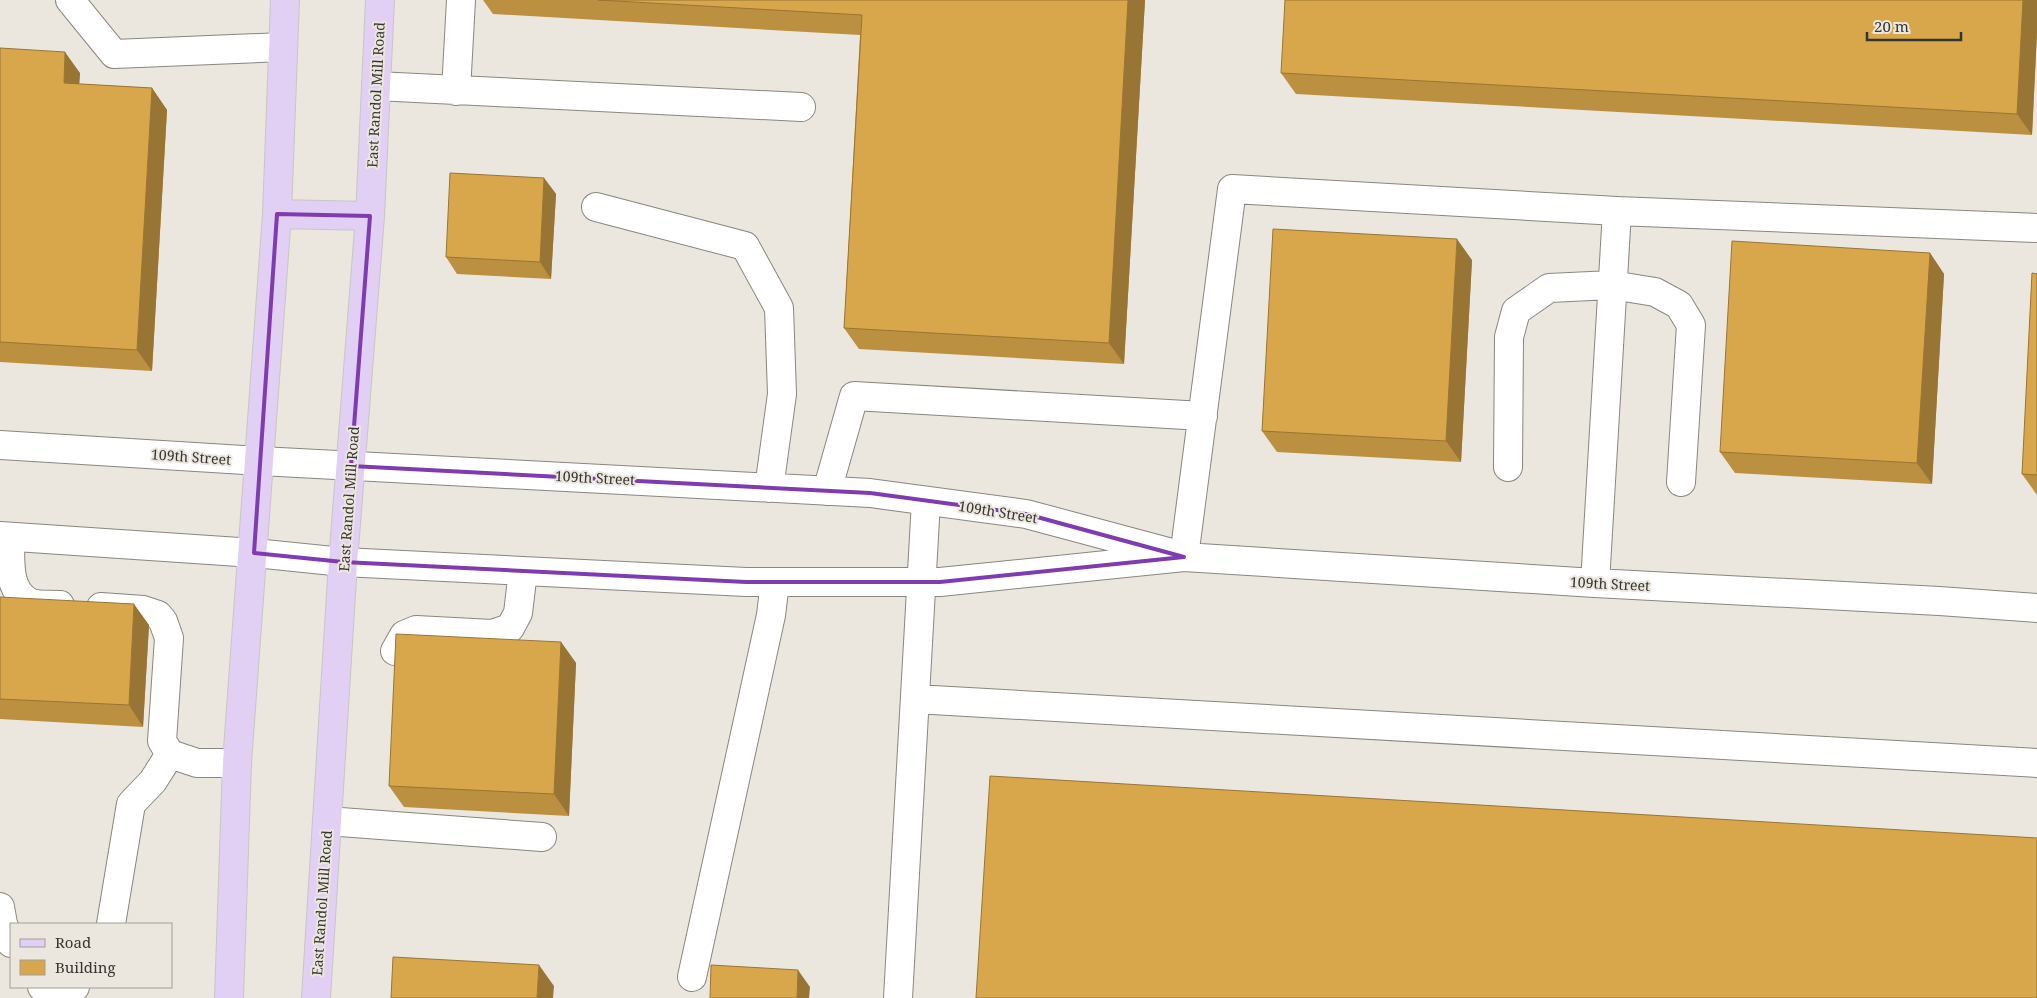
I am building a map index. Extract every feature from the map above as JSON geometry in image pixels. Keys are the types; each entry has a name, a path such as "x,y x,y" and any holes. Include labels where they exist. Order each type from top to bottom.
{"main road":[{"path":"229,998 238,763 277,214 285,0"},
{"name":"East Randol Mill Road","path":"316,998 344,562 370,216 380,0"},
{"path":"277,214 370,216"}],"street":[{"path":"70,0 114,54 283,47"},
{"path":"456,90 461,0"},
{"path":"376,86 801,107"},
{"path":"1184,557 1232,189 1617,210 2037,228"},
{"path":"596,208 745,246 779,308 782,394 769,488"},
{"path":"1594,583 1617,210"},
{"path":"1508,468 1509,337 1516,311 1549,288 1612,285 1656,292 1679,305 1691,324 1681,482"},
{"path":"827,491 854,396 1203,416"},
{"name":"109th Street","path":"0,444 260,461 870,493 1026,514 1184,557"},
{"path":"898,998 926,501"},
{"path":"5,536 11,573 16,589 30,603 143,610 158,615 164,621 169,638 162,741 170,754 197,763 238,763"},
{"name":"109th Street","path":"5,536 254,553 344,562 746,582 940,582 1184,557 2037,608"},
{"path":"395,651 404,635 416,630 492,634 510,628 518,613 523,571"},
{"path":"692,977 771,615 775,582"},
{"path":"915,699 2037,763"},
{"path":"111,923 130,804 154,781 170,754"},
{"path":"327,821 542,837"},
{"path":"0,907 3,924 10,941"},
{"path":"45,988 66,994 74,988"}],"highlighted area":[{"path":"277,214 370,216 351,466 870,493 1026,514 1184,557 940,582 746,582 343,562 254,553"}],"building":[{"path":"598,0 1128,0 1109,343 844,328 862,15"},
{"path":"1285,0 2023,0 2017,114 1281,73"},
{"path":"0,48 65,52 64,83 152,88 137,350 0,342"},
{"path":"450,173 544,178 540,262 446,257"},
{"path":"1273,229 1457,239 1446,441 1262,431"},
{"path":"1732,241 1930,253 1917,463 1720,452"},
{"path":"2032,273 2037,274 2037,475 2022,474"},
{"path":"0,597 134,604 129,705 0,699"},
{"path":"396,634 561,642 554,794 389,786"},
{"path":"990,776 2037,838 2037,998 976,998"},
{"path":"393,957 539,965 537,998 391,998"},
{"path":"711,965 798,970 797,998 710,998"}]}
